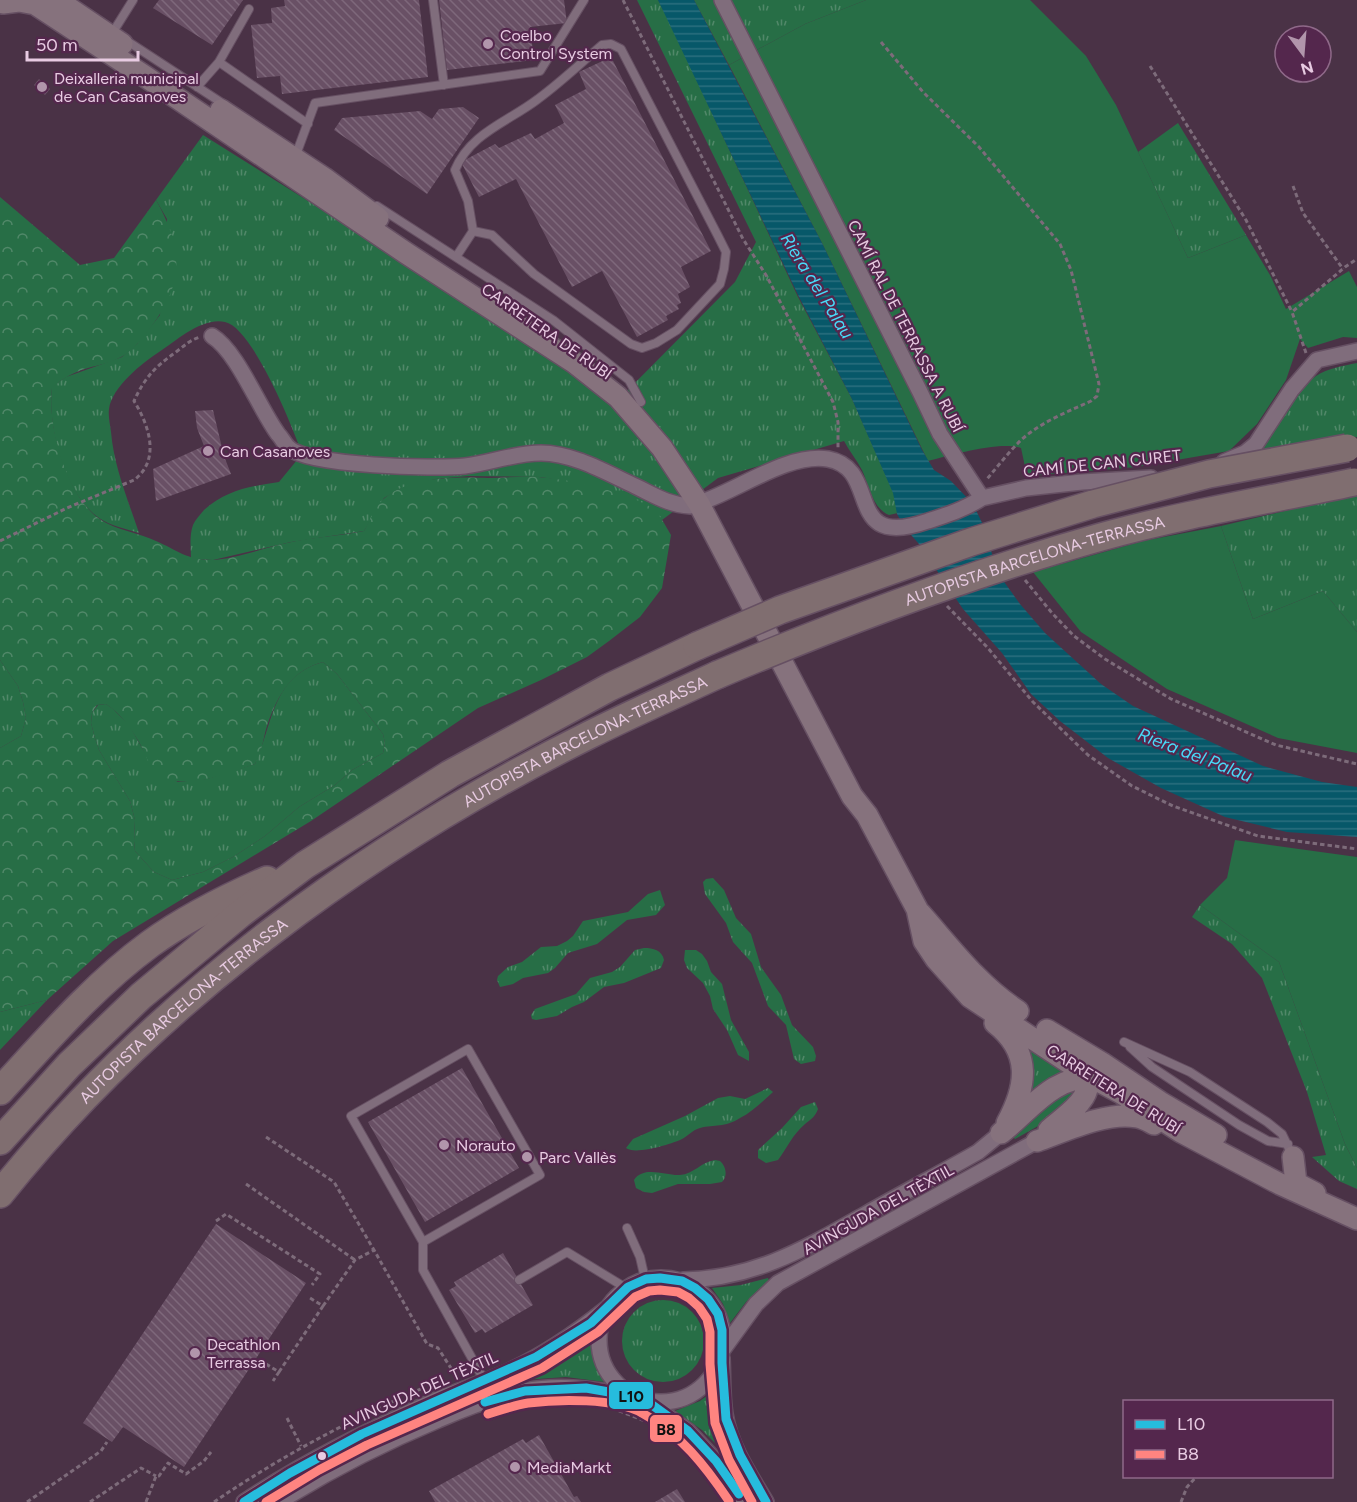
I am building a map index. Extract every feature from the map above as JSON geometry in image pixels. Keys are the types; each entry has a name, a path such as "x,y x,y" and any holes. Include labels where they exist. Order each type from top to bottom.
{"highway":[{"name":"AUTOPISTA BARCELONA-TERRASSA","path":"0,1141 69,1065 141,996 240,914 304,865 450,774 610,687 780,610 971,542 1094,504 1209,474 1352,447"},
{"name":"AUTOPISTA BARCELONA-TERRASSA","path":"0,1194 30,1156 97,1084 167,1017 242,955 342,880 468,801 589,735 717,675 873,611 1034,557 1114,534 1355,482"},
{"path":"0,1091 62,1024 113,975 151,944 230,896 304,865"},
{"path":"0,1076 26,1047 62,1024"}],"main road":[{"name":"CARRETERA DE RUBÍ","path":"3,2 35,4 589,374 624,404 662,448 676,458 698,489 863,792 867,815"},
{"name":"CARRETERA DE RUBÍ","path":"65,5 508,302 611,376 641,402 690,463 709,510 737,566 744,590 852,796 867,815 916,909 953,953 1007,1004 1160,1102 1357,1204"},
{"name":"CARRETERA DE RUBÍ","path":"916,909 924,941 942,966 970,997 1089,1076 1121,1093 1181,1132 1240,1164 1287,1167 1357,1219"},
{"path":"970,997 983,1014 1003,1029 1014,1043 1022,1060 1021,1092 1001,1133"},
{"path":"1037,1141 1068,1116 1086,1094 1089,1076 1084,1065 1055,1036"},
{"path":"1001,1133 1052,1088 1063,1082 1089,1076 1107,1077 1132,1091 1160,1102"},
{"path":"1037,1141 1101,1119 1127,1115 1139,1117 1240,1174 1287,1167 1296,1183 1357,1212"}],"street":[{"name":"CAMÍ RAL DE TERRASSA A RUBÍ","path":"722,0 934,422 979,494"},
{"path":"212,336 231,354 266,417 289,449 319,459 444,468 487,463 524,455 551,454 598,470 677,505 690,506 791,464 819,458 837,462 849,471 858,483 871,515 887,528 899,529 963,509 979,494"},
{"name":"CAMÍ DE CAN CURET","path":"979,494 1082,482 1135,480 1185,473 1227,460 1245,453 1256,444 1292,389 1317,360 1357,351"},
{"name":"AVINGUDA DEL TÈXTIL","path":"680,1280 699,1280 739,1272 796,1254 978,1152 1001,1133"},
{"name":"AVINGUDA DEL TÈXTIL","path":"723,1353 756,1304 778,1283 1037,1141"},
{"path":"743,1502 716,1461 688,1431 648,1402 632,1396 615,1384 604,1367 598,1347 600,1327 607,1308 626,1288 645,1280 663,1277 680,1280 699,1290 714,1306 723,1326 724,1404 728,1426 741,1458 766,1502"},
{"name":"AVINGUDA DEL TÈXTIL","path":"244,1502 278,1479 359,1435 482,1376 510,1370 537,1357 574,1334 607,1308"},
{"path":"648,1402 667,1403 685,1398 701,1389 714,1375 723,1353"},
{"name":"AVINGUDA DEL TÈXTIL","path":"279,1502 340,1466 412,1431 458,1411 497,1398 525,1391 586,1388 632,1396"}],"lane":[{"path":"113,32 133,0"},
{"path":"433,0 444,85"},
{"path":"297,152 315,103 540,71 584,0"},
{"path":"65,5 81,11 364,197"},
{"path":"197,87 219,62 249,9"},
{"path":"456,257 473,231 468,201 455,170 459,160 476,138 538,99 602,45 611,44 621,50 726,252 720,284 677,330 656,343 642,348 631,344 534,274 492,235 473,231"},
{"path":"219,62 308,124"},
{"path":"374,203 554,320 629,380 641,402"},
{"path":"1124,1042 1190,1072 1267,1122 1282,1134 1287,1167 1269,1141 1239,1125 1152,1067 1124,1042"},
{"path":"423,1242 540,1175 468,1049 351,1116 423,1242 423,1270 482,1376"},
{"path":"627,1228 640,1257 645,1280"},
{"path":"519,1280 567,1252 626,1288"}],"path":[{"path":"623,0 743,239 766,275 833,402 838,422 837,462"},
{"path":"881,42 923,92 979,147 1060,244 1076,290 1099,384 1100,391 1091,401 1045,423 1022,439 979,494"},
{"path":"1150,66 1246,220 1292,312 1310,368"},
{"path":"1293,186 1303,213 1343,269"},
{"path":"1292,312 1357,259"},
{"path":"0,541 141,475 147,468 150,438 145,420 134,401 139,390 153,369 188,342 203,336 212,336"},
{"path":"1024,579 1074,636 1105,659 1171,699 1276,745 1357,764"},
{"path":"944,602 987,647 1040,709 1088,755 1132,786 1173,806 1258,836 1357,849"},
{"path":"266,1137 334,1182 428,1344 438,1348 459,1380 482,1376"},
{"path":"246,1184 355,1260"},
{"path":"216,1221 226,1214 320,1274 312,1285"},
{"path":"273,1381 355,1260 374,1250"},
{"path":"310,1298 323,1306"},
{"path":"266,1364 279,1372"},
{"path":"604,1406 655,1425"},
{"path":"27,1502 101,1451 107,1442"},
{"path":"146,1502 156,1476 159,1476 168,1463 186,1474 204,1461 211,1452"},
{"path":"90,1502 141,1468 156,1476"},
{"path":"1181,1502 1187,1487 1195,1478"}],"green space":[{"path":"637,0 658,0 667,17 798,297 852,399 902,512 889,515 883,512 875,502 862,470 844,441 718,478 662,520 650,507 616,493 580,484 541,477 469,476 435,479 399,489 384,498 364,531 291,542 213,560 191,559 192,529 204,510 230,493 279,482 302,454 281,402 259,359 236,328 225,322 216,321 198,326 144,362 122,384 111,401 109,417 115,458 139,533 104,521 87,507 68,477 61,458 52,421 52,387 66,377 122,357 137,344 160,315 167,219 156,200 203,135 437,282 615,403 735,282 756,242"},
{"path":"694,0 866,0 805,24 729,65"},
{"path":"866,0 1030,0 1086,56 1116,105 1188,258 1246,235 1270,275 1286,309 1349,271 1357,287 1357,338 1343,337 1308,348 1300,339 1286,380 1257,424 1229,451 1136,467 1027,476 1021,448 1012,446 975,450 928,461 822,243 729,65 805,24"},
{"path":"1178,123 1246,235 1188,258 1138,152"},
{"path":"0,197 80,265 114,258 156,200 171,234 175,249 175,280 162,311 148,331 135,347 123,356 73,373 52,388 53,421 62,460 78,495 89,510 101,520 189,556 211,560 240,556 296,541 364,531 382,500 397,490 422,481 449,478 532,477 580,483 638,501 656,512 671,535 662,588 640,617 587,657 478,708 311,821 113,941 47,1000 0,1012 0,748 21,736 26,718 18,686 0,660","holes":["323,662 337,674 383,734 385,743 383,753 352,770 335,785 299,807 265,836 233,857 203,872 172,880 154,872 135,851 135,820 130,801 99,750 91,723 92,713 97,705 106,704 121,716 136,736 154,770 176,781 203,780 255,764 276,703 295,677"]},
{"path":"1357,363 1357,437 1260,453 1285,412 1307,383 1326,371"},
{"path":"1357,494 1357,632 1323,591 1253,619 1221,526"},
{"path":"1221,526 1253,619 1323,591 1357,632 1357,753 1278,738 1167,689 1081,632 1033,572 1143,541"},
{"path":"0,660 18,686 26,718 21,736 0,748"},
{"path":"323,662 337,674 383,734 385,743 383,753 352,770 335,785 299,807 265,836 233,857 203,872 172,880 154,872 135,851 135,820 130,801 99,750 91,723 92,713 98,705 106,704 129,725 154,769 178,782 207,779 255,764 271,718 284,690 293,678 306,669"},
{"path":"1235,840 1357,857 1357,1168 1345,1144 1279,962 1200,905 1227,878"},
{"path":"713,878 724,890 736,918 751,934 761,967 781,995 792,1025 813,1047 815,1061 801,1064 794,1059 786,1025 768,1006 752,963 733,942 726,923 705,894 703,882"},
{"path":"660,890 665,905 656,915 627,920 597,944 568,953 548,973 523,978 513,984 500,987 498,976 508,967 522,962 541,947 557,946 567,941 583,921 628,912 648,894"},
{"path":"1200,905 1279,962 1345,1144 1357,1168 1357,1189 1339,1181 1312,1157 1326,1155 1307,1092 1262,978 1232,944 1192,917"},
{"path":"654,949 661,954 664,960 661,968 624,983 604,987 584,1002 557,1016 532,1019 531,1015 535,1009 576,994 590,978 612,972 620,967 635,950"},
{"path":"685,950 696,950 702,954 711,972 722,984 731,1020 749,1052 749,1061 738,1055 727,1030 713,1009 710,996 703,983 687,968 684,960"},
{"path":"47,1000 0,1050 0,1012"},
{"path":"1025,1040 1072,1069 1029,1094"},
{"path":"768,1088 773,1092 753,1110 734,1121 697,1129 680,1140 660,1147 644,1150 626,1148 633,1139 685,1116 718,1098 730,1096 745,1099"},
{"path":"1074,1090 1075,1094 1054,1117 1015,1139 1013,1137 1041,1106"},
{"path":"815,1102 818,1109 816,1114 797,1132 778,1160 766,1163 758,1158 758,1150 801,1107"},
{"path":"715,1160 720,1161 725,1168 726,1174 722,1182 678,1184 652,1193 636,1188 634,1180 643,1173 680,1175"},
{"path":"768,1278 769,1281 746,1302 730,1323 723,1304 712,1288 741,1285"},
{"path":"663,1300 679,1303 692,1312 701,1325 704,1341 701,1357 692,1370 679,1379 663,1382 647,1379 634,1370 625,1357 622,1341 625,1325 634,1312 647,1303"},
{"path":"593,1332 593,1356 605,1382 566,1377 523,1380 522,1378 556,1360"},
{"path":"712,1392 716,1429 723,1448 721,1449 702,1430 675,1411 700,1401"}],"water":[{"name":"Riera del Palau","path":"658,0 694,0 822,243 922,450 934,470 951,481 973,504 985,529 997,572 1020,604 1045,633 1101,684 1133,706 1263,766 1322,782 1357,787 1357,837 1287,832 1225,817 1161,788 1108,758 1060,721 1031,694 1002,653 963,609 897,514 893,493 852,399 799,297"}],"building":[{"path":"159,0 243,0 212,45 153,8"},
{"path":"284,0 419,0 428,77 282,94 280,76 257,78 251,25 272,23 271,8 285,6"},
{"name":"Coelbo Control System","path":"439,0 564,0 567,23 530,27 534,60 447,70"},
{"path":"611,57 711,251 681,267 690,287 678,294 681,303 677,305 679,309 666,316 668,320 637,337 602,271 572,287 516,179 479,197 461,162 495,144 499,148 531,133 535,139 564,123 555,105 586,89 579,72"},
{"name":"Deixalleria municipal de Can Casanoves","path":"39,79 50,89 45,95 34,85"},
{"path":"463,107 479,118 427,194 334,130 342,118 420,111 432,119 439,109"},
{"name":"Can Casanoves","path":"213,410 224,456 231,474 156,501 153,469 204,446 197,428 195,411"},
{"name":"Norauto","path":"462,1068 519,1168 425,1222 368,1122"},
{"name":"Decathlon Terrassa","path":"216,1224 306,1283 184,1467 123,1427 112,1442 83,1423"},
{"path":"503,1253 533,1305 485,1333 482,1329 475,1333 449,1290 456,1286 454,1282"},
{"name":"MediaMarkt","path":"539,1435 574,1497 577,1496 581,1502 435,1502 429,1491 523,1439 526,1443"},
{"path":"677,1489 685,1502 655,1502"}],"transit line":[{"name":"L10","path":"244,1502 290,1473 362,1434 536,1357 591,1323 628,1287 646,1279 660,1278 682,1281 695,1288 708,1299 718,1314 722,1330 726,1419 740,1455 766,1502"},
{"name":"B8","path":"266,1502 319,1470 367,1445 542,1368 598,1332 635,1297 649,1291 660,1290 678,1292 689,1298 707,1319 710,1332 715,1423 729,1460 752,1502"},
{"name":"L10","path":"485,1402 525,1391 586,1388 632,1396 648,1402 688,1431 716,1461 739,1494"},
{"name":"B8","path":"488,1414 523,1404 555,1401 602,1402 631,1408 656,1421 680,1441 701,1463 729,1501"}],"place":[{"name":"Coelbo Control System","path":"488,44"},
{"name":"Deixalleria municipal de Can Casanoves","path":"42,87"},
{"name":"Can Casanoves","path":"208,451"},
{"name":"Norauto","path":"444,1145"},
{"name":"Parc Vallès","path":"527,1157"},
{"name":"Decathlon Terrassa","path":"195,1353"},
{"name":"MediaMarkt","path":"515,1467"}]}
